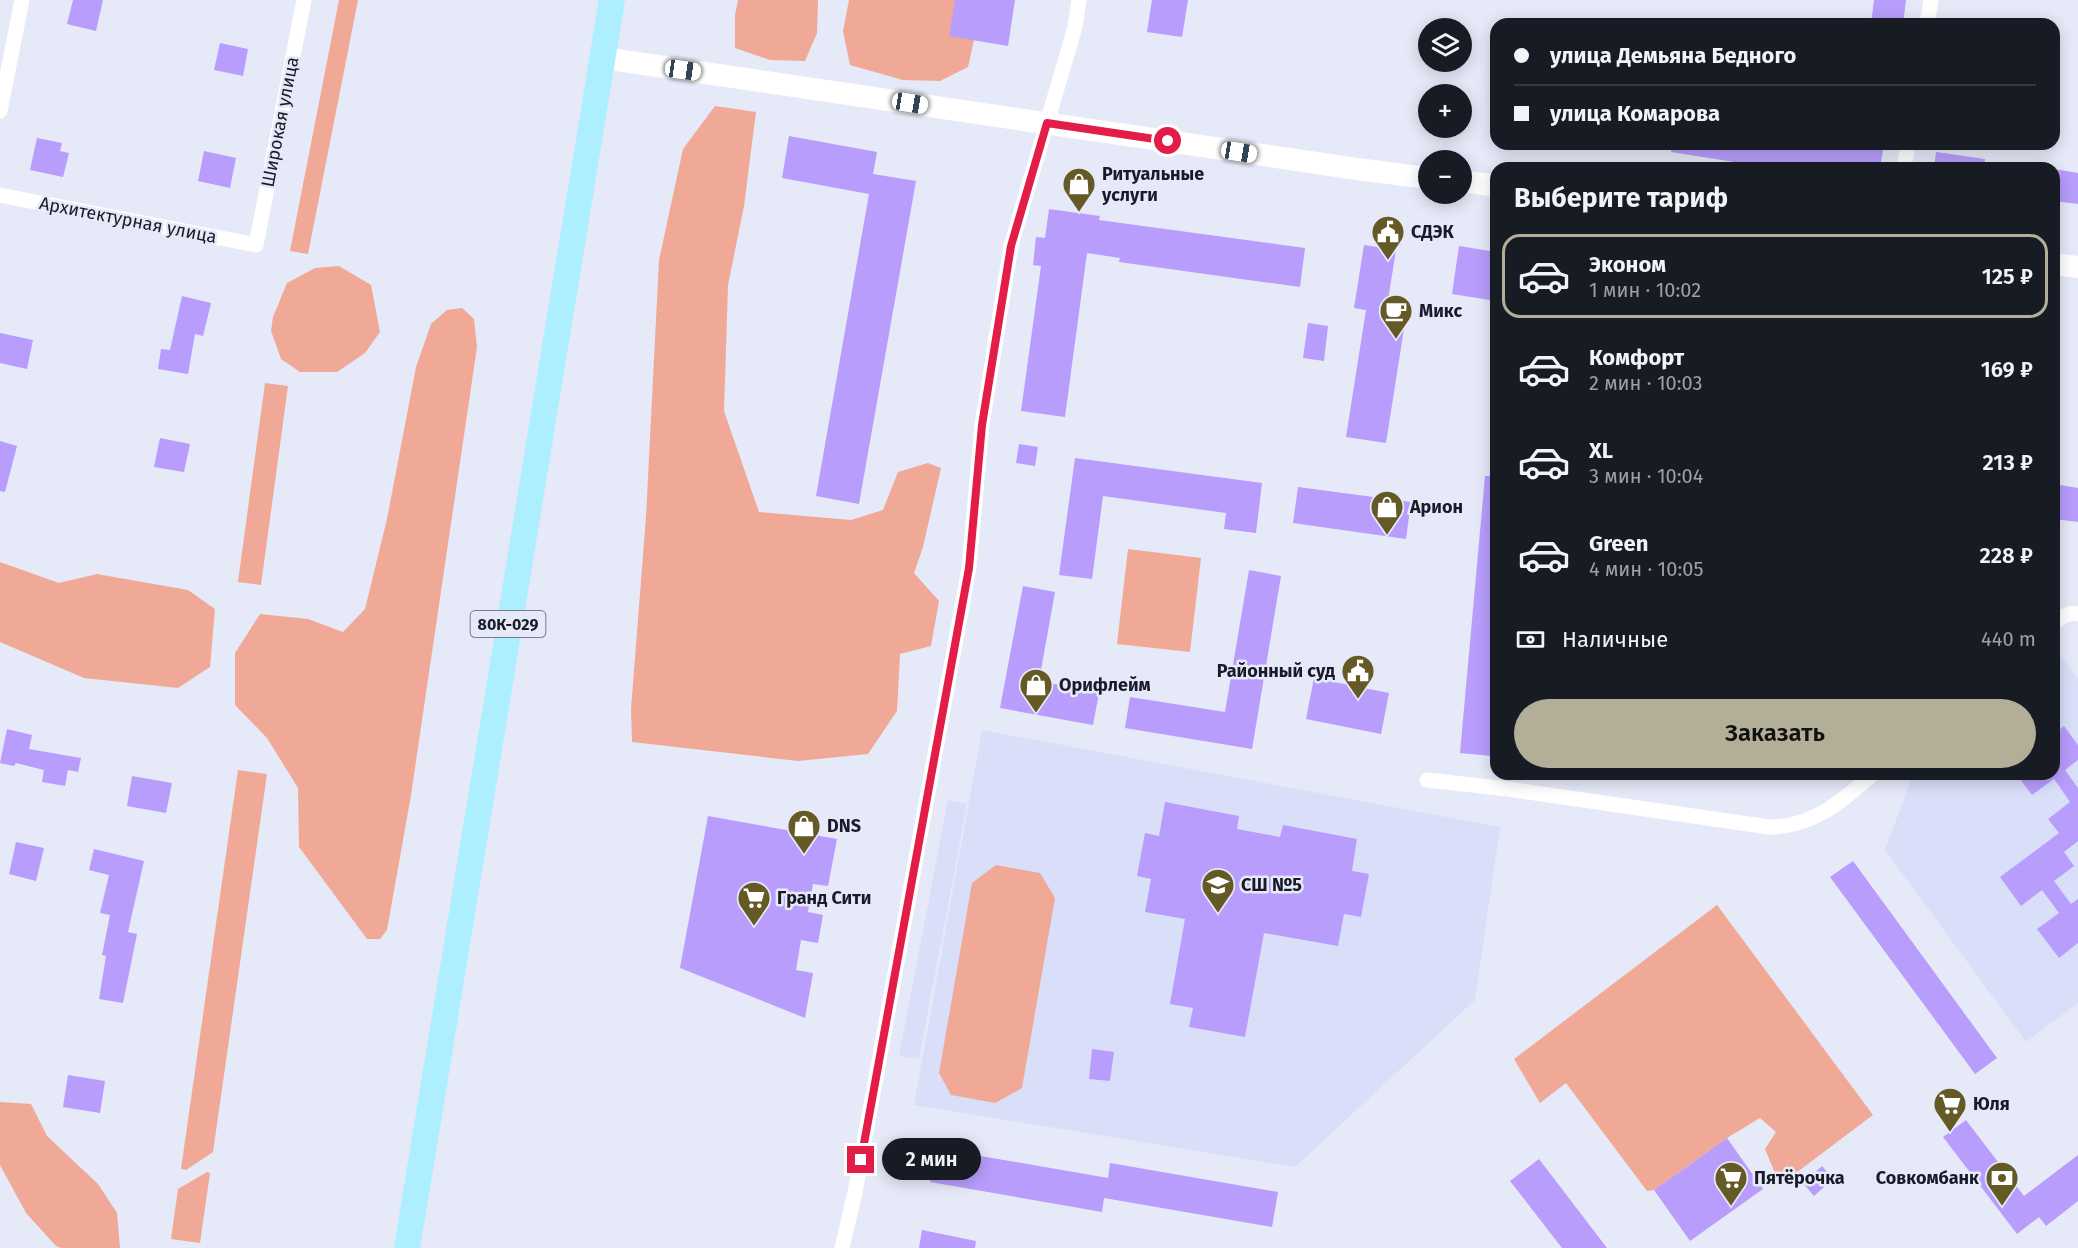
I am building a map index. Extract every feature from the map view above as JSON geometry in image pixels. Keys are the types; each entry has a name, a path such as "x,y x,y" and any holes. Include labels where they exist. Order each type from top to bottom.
{"main road":[{"name":"80К-029","path":"407,1248 612,0"}],"street":[{"path":"0,111 22,0"},
{"name":"Широкая улица","path":"256,245 304,0"},
{"path":"842,1248 855,1192 969,568 982,425 1011,246 1075,27 1079,0"},
{"path":"1928,18 1930,0"},
{"path":"603,58 1357,170 1418,177"},
{"path":"1472,183 1490,185"},
{"name":"Архитектурная улица","path":"0,195 256,245"},
{"path":"2060,265 2078,267"},
{"path":"2060,618 2074,613 2078,614"},
{"path":"1427,780 1509,789 1769,827 1787,827 1814,818 1845,798 1866,780"}],"shaded area":[{"path":"339,0 358,0 308,254 290,251"},
{"path":"738,0 818,0 817,33 805,61 770,60 735,48 735,15"},
{"path":"849,0 983,0 968,67 940,81 903,80 850,65 843,31"},
{"path":"715,106 756,112 744,206 728,285 724,411 759,512 851,520 883,510 898,472 928,463 941,468 923,547 914,573 939,601 931,646 900,654 897,711 868,754 798,761 632,742 631,709 646,517 659,260 683,149"},
{"path":"339,266 371,285 380,332 365,353 337,372 300,372 281,359 271,331 273,317 287,283 315,268"},
{"path":"462,308 474,319 477,347 411,795 387,930 380,939 367,939 299,847 298,788 267,738 235,705 235,653 260,614 308,619 343,632 365,609 387,519 416,367 431,324 447,310"},
{"path":"265,383 288,386 261,585 238,582"},
{"path":"1128,549 1201,558 1190,652 1117,644"},
{"path":"0,562 59,583 97,574 188,590 215,609 210,667 178,688 84,678 0,642"},
{"path":"2060,655 2078,678 2078,1003 2026,1042 1885,850 1911,780 2060,780"},
{"name":"СШ №5","path":"982,730 1500,827 1475,1000 1295,1167 914,1105"},
{"path":"238,770 267,774 213,1152 186,1170 181,1169"},
{"path":"948,800 967,804 919,1059 899,1056"},
{"path":"996,865 1040,873 1055,898 1022,1088 995,1103 951,1095 939,1073 972,883"},
{"path":"1717,905 1873,1115 1780,1185 1765,1149 1776,1132 1760,1118 1727,1138 1654,1190 1647,1191 1566,1083 1540,1103 1514,1059"},
{"path":"0,1102 31,1104 47,1136 98,1184 117,1213 120,1248 61,1248 56,1246 26,1213 0,1165"},
{"path":"207,1172 210,1173 200,1243 171,1239 178,1189"}],"building":[{"path":"73,0 103,0 96,31 67,24"},
{"path":"955,0 1015,0 1008,46 949,36"},
{"path":"1152,0 1188,0 1182,37 1147,32"},
{"path":"1874,0 1906,0 1904,18 1872,18"},
{"path":"220,43 248,49 243,76 214,70"},
{"path":"789,136 877,152 873,174 916,181 859,504 816,496 869,194 782,178"},
{"path":"37,138 62,143 60,151 69,153 63,177 30,170"},
{"path":"1671,150 1883,150 1881,162 1734,162 1671,152"},
{"path":"204,151 236,158 230,188 198,181"},
{"path":"1936,152 1985,159 1985,162 1935,162"},
{"path":"2060,170 2078,173 2078,204 2060,202"},
{"path":"1049,209 1100,216 1099,220 1305,248 1300,287 1119,262 1120,258 1087,253 1065,417 1021,411 1041,266 1033,265 1036,237 1045,238"},
{"path":"1364,245 1396,250 1386,313 1406,316 1386,443 1346,437 1366,310 1354,308"},
{"path":"1459,246 1490,251 1490,300 1452,294"},
{"path":"182,296 211,303 203,336 195,334 188,374 158,369 161,349 170,350"},
{"path":"1308,323 1328,326 1324,361 1303,358"},
{"path":"0,333 33,340 27,369 0,363"},
{"path":"160,438 190,444 184,472 154,467"},
{"path":"0,441 17,446 5,492 0,491"},
{"path":"1019,444 1038,447 1035,466 1016,463"},
{"path":"1075,458 1262,483 1256,533 1224,529 1226,513 1103,496 1092,579 1059,575"},
{"path":"1485,476 1490,476 1490,756 1460,753"},
{"path":"2060,485 2078,488 2078,522 2060,520"},
{"path":"1298,487 1411,502 1406,539 1293,523"},
{"path":"1249,570 1281,576 1252,749 1125,728 1130,697 1225,712"},
{"path":"1023,586 1055,592 1039,681 1099,693 1093,725 1000,708"},
{"path":"1314,678 1389,693 1381,734 1306,719"},
{"path":"2064,726 2078,745 2078,760 2065,770 2078,788 2078,841 2064,852 2074,866 2054,881 2071,904 2078,899 2078,943 2059,958 2037,929 2059,913 2042,890 2021,906 2000,877 2059,833 2048,819 2070,802 2055,780 2060,780 2060,729"},
{"path":"7,729 32,735 29,749 81,758 78,772 68,770 65,786 42,782 44,770 16,763 14,766 0,763"},
{"path":"132,776 172,783 166,813 127,806"},
{"path":"2021,780 2053,780 2032,795"},
{"path":"1165,802 1239,816 1237,829 1280,837 1283,825 1357,839 1352,871 1369,874 1361,917 1344,914 1338,946 1264,933 1245,1037 1189,1027 1193,1008 1170,1004 1185,919 1145,912 1151,879 1137,876 1145,833 1159,836"},
{"name":"Гранд Сити","path":"708,816 837,839 828,886 813,884 808,912 823,915 818,943 801,940 796,970 813,973 805,1018 680,968"},
{"path":"16,842 44,848 36,881 9,874"},
{"path":"94,849 144,861 128,932 137,934 123,1003 99,999 106,956 102,955 110,915 100,913 109,875 89,870"},
{"path":"1853,861 1997,1058 1975,1074 1830,877"},
{"path":"1092,1049 1114,1052 1110,1081 1089,1079"},
{"path":"68,1075 105,1081 100,1113 63,1107"},
{"path":"1966,1120 2024,1196 2078,1155 2078,1201 2046,1226 2039,1217 2017,1234 1943,1137"},
{"path":"1727,1138 1763,1189 1690,1241 1654,1190"},
{"path":"935,1148 1108,1178 1110,1163 1278,1192 1272,1227 1104,1198 1102,1212 930,1182"},
{"path":"1539,1159 1607,1248 1562,1248 1510,1181"},
{"path":"1822,1166 1833,1179 1814,1196 1803,1183"},
{"path":"922,1230 976,1241 975,1248 919,1248"}],"place":[{"name":"Ритуальные услуги","path":"1079,213"},
{"name":"СДЭК","path":"1388,261"},
{"name":"Микс","path":"1396,340"},
{"name":"Арион","path":"1387,536"},
{"name":"Районный суд","path":"1358,700"},
{"name":"Орифлейм","path":"1036,714"},
{"name":"DNS","path":"804,855"},
{"name":"СШ №5","path":"1218,914"},
{"name":"Гранд Сити","path":"754,927"},
{"name":"Юля","path":"1950,1133"},
{"name":"Пятёрочка","path":"1731,1207"},
{"name":"Совкомбанк","path":"2002,1207"}],"route":[{"path":"861,1160 969,568 982,425 1011,246 1047,123 1168,141"}]}
